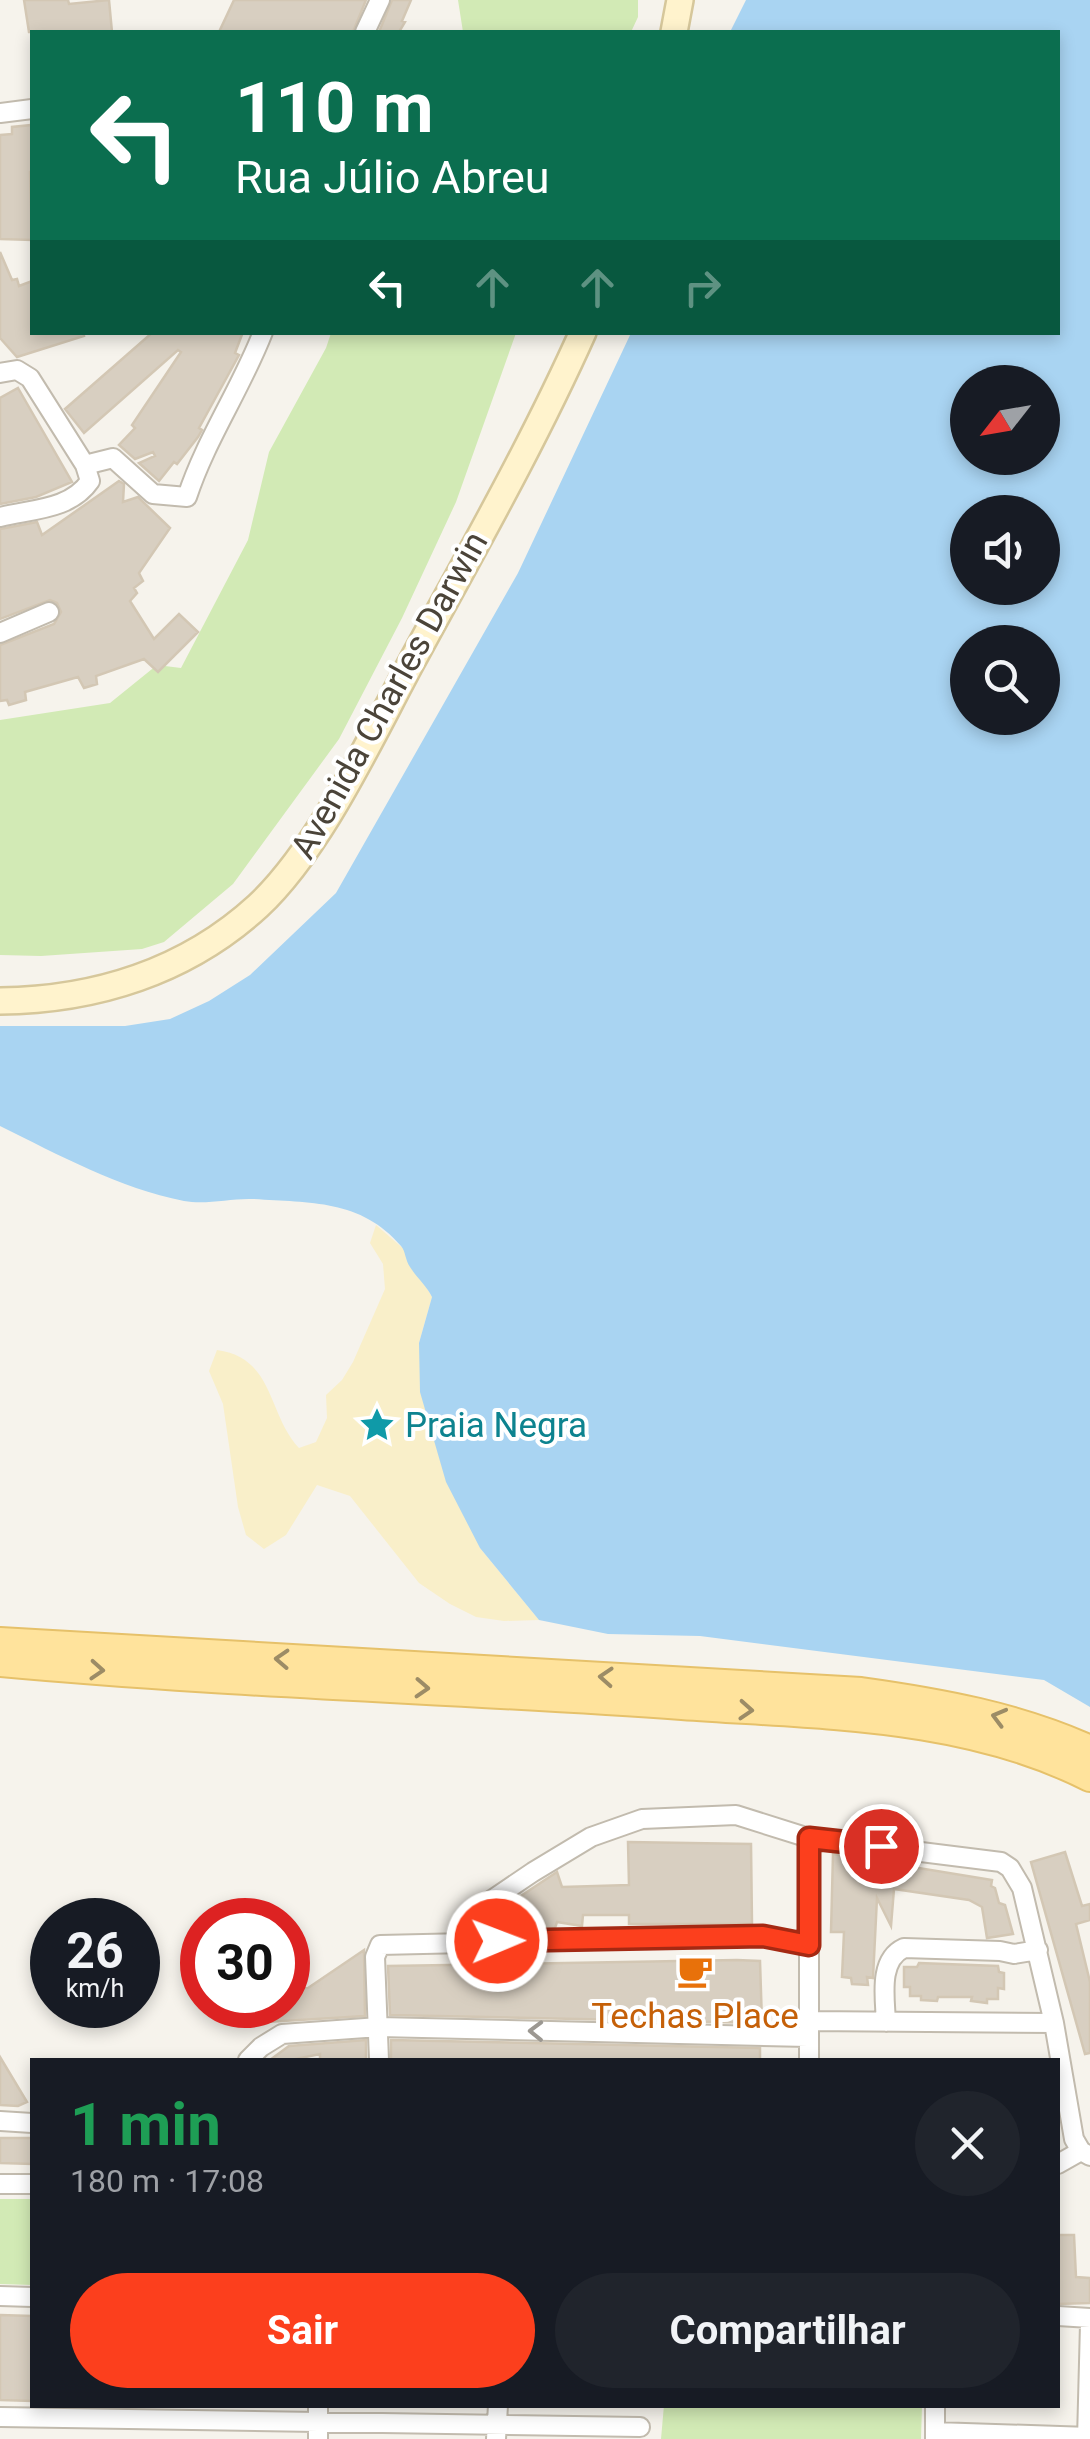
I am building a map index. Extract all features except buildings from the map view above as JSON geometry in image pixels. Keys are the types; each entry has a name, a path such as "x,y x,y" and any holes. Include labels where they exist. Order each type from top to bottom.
{"main road":[{"path":"674,30 680,0"},
{"name":"Avenida Charles Darwin","path":"0,1000 84,994 150,975 229,930 288,874 309,846 392,698 553,399 582,335"},
{"path":"0,1642 861,1692 996,1716 1090,1750"},
{"path":"0,1662 898,1720 1010,1745 1090,1777"}],"street":[{"path":"366,30 380,0"},
{"path":"0,113 30,109"},
{"path":"84,465 113,458 154,494 187,497 199,461 262,335"},
{"path":"0,372 17,370 30,378 90,481 82,493 67,503 0,517"},
{"path":"0,634 49,612"},
{"path":"459,1942 477,1910 533,1872 591,1838 642,1820 736,1816 809,1838 988,1858 1010,1868 1022,1888 1054,2023 1076,2147"},
{"path":"809,1838 809,2058"},
{"path":"380,2058 375,1964 380,1944 763,1936 809,1945"},
{"path":"886,2022 884,1986 889,1962 904,1948 1014,1954 1038,1950"},
{"path":"250,2058 282,2034 378,2028 808,2029 886,2022 1054,2023"},
{"path":"0,2121 30,2123"},
{"path":"0,2184 30,2184"},
{"path":"0,2296 30,2297"},
{"path":"935,2408 935,2436 1088,2438 1090,2321 1060,2316"},
{"path":"0,2416 497,2422 639,2433 642,2408"}],"green space":[{"path":"458,0 638,0 638,17 632,30 463,30"},
{"path":"330,335 515,335 456,502 339,739 233,884 164,942 142,949 0,955 0,720 110,703 157,665 181,668 248,540 269,452"},
{"path":"0,2199 30,2199 30,2285 0,2284"},
{"path":"664,2408 922,2408 921,2439 661,2439"}],"sand":[{"name":"Praia Negra","path":"376,1225 405,1250 407,1261 432,1297 419,1343 480,1548 539,1620 476,1617 450,1604 419,1583 350,1496 317,1485 286,1535 264,1549 246,1535 238,1507 223,1404 209,1371 217,1350 250,1364 299,1448 316,1442 327,1418 326,1395 353,1362 385,1289 383,1264 370,1243"}],"water":[{"path":"746,0 1090,0 1090,1707 1044,1680 700,1636 608,1634 539,1620 480,1548 446,1482 420,1392 419,1343 432,1297 410,1267 401,1246 385,1231 369,1219 333,1206 253,1199 193,1202 160,1195 90,1170 0,1126 0,1026 125,1026 170,1019 209,1001 250,975 336,893 518,573 630,335 1060,335 1060,30 731,30"}],"place":[{"name":"Praia Negra","path":"377,1425"},
{"name":"Techas Place","path":"695,1971"}],"route":[{"path":"497,1941 763,1936 809,1945 809,1838 881,1846"}]}
